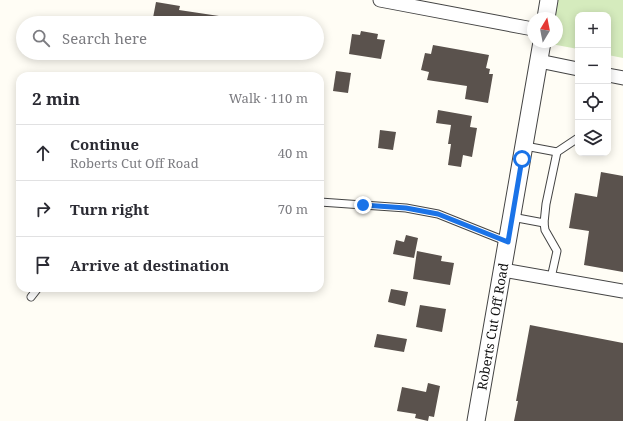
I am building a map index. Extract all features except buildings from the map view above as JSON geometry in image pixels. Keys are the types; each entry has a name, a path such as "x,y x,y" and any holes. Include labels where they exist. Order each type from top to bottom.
{"street":[{"path":"380,0 527,28"},
{"path":"547,12 549,0"},
{"name":"Roberts Cut Off Road","path":"476,421 504,270 541,48"},
{"path":"539,61 575,68"},
{"path":"611,76 623,78"},
{"path":"504,270 623,291"}],"lane":[{"path":"525,146 557,152 575,140"},
{"path":"551,278 557,251 544,230 544,223 546,204 557,152"},
{"path":"324,202 406,208 438,214 508,242"},
{"path":"512,218 544,223"},
{"path":"31,297 35,292"}],"green space":[{"path":"558,0 623,0 623,58 611,56 611,12 575,12 575,48 563,46 563,12 556,12"}],"route":[{"path":"363,205 406,208 438,214 508,242 522,159"}]}
